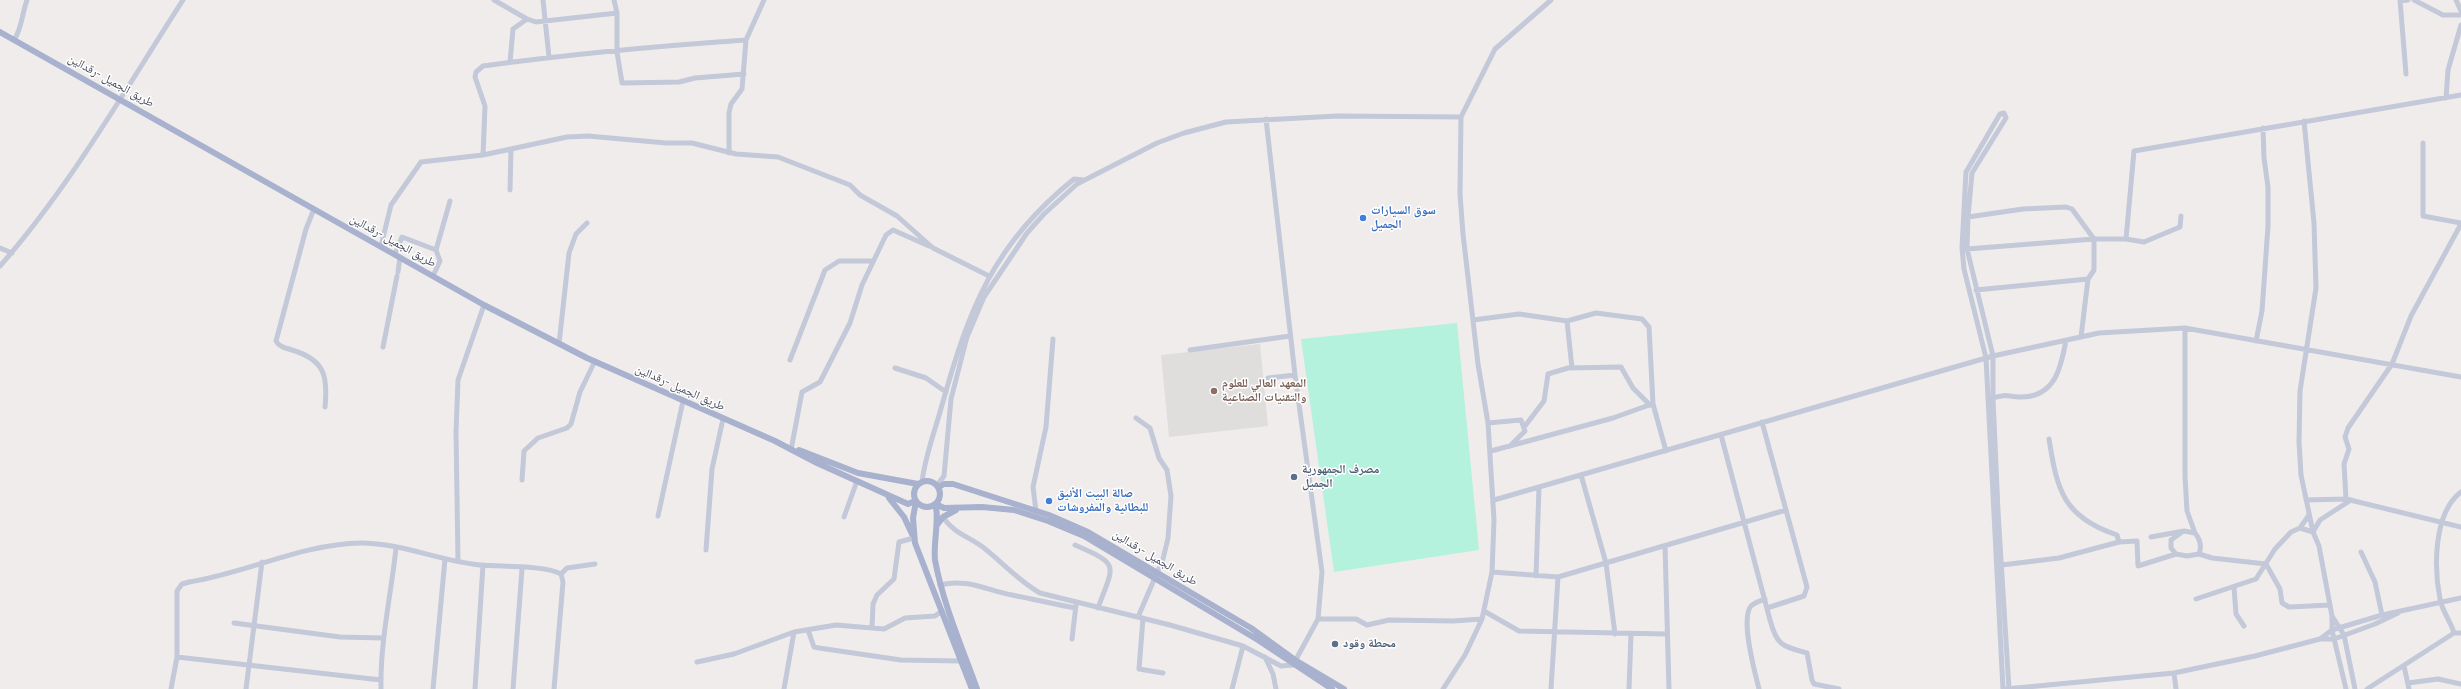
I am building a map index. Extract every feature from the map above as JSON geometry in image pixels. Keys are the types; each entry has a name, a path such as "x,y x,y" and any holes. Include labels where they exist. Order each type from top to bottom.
{"main road":[{"name":"طريق الجميل -رقدالين","path":"0,32 484,305 595,361 790,448"},
{"path":"790,448 858,482 906,503 916,501 924,507 936,504"},
{"path":"790,448 858,473 920,483 930,481 938,486 940,496 936,504 938,513 935,530 934,553 940,585 942,611 972,689"},
{"path":"914,541 913,518 916,501 914,493 920,483"},
{"name":"طريق الجميل -رقدالين","path":"938,486 950,484 1036,511 1088,532 1155,575"},
{"path":"887,495 900,511 914,541 942,602 977,689"},
{"name":"طريق الجميل -رقدالين","path":"936,504 944,508 1014,510 1048,521 1084,536 1251,628 1294,662 1332,689"},
{"path":"935,530 943,517 962,508"},
{"name":"طريق الجميل -رقدالين","path":"1294,662 1344,689"}],"street":[{"path":"14,40 20,30 20,17 27,0"},
{"path":"0,266 12,253 58,192 183,0"},
{"path":"494,0 527,19 545,22 617,14"},
{"path":"543,0 549,57"},
{"path":"614,0 617,14 617,52 622,83 679,82 695,78 744,74"},
{"path":"729,153 729,113 731,104 742,89 746,40 764,0"},
{"path":"1443,689 1465,654 1482,619 1492,572 1494,500 1491,451 1473,320 1460,194 1461,117 1495,49 1551,0"},
{"path":"2406,74 2400,1 2408,0"},
{"path":"2414,0 2443,15 2461,14"},
{"path":"2456,0 2461,11"},
{"path":"510,62 513,29 527,19"},
{"path":"2446,98 2448,70 2461,25"},
{"path":"483,155 485,106 476,82 476,72 483,66 588,52 617,52 746,40"},
{"path":"2126,239 2134,151 2461,95"},
{"path":"2009,689 1993,398 1993,356 1967,249 1972,173 2006,118 2004,113 2000,114 1970,163 1964,182 1962,259 1986,358 2003,689 2009,689 2174,673 2255,656 2320,640 2334,639 2375,624 2398,613"},
{"path":"938,486 944,476 951,399 965,336 984,297 1013,251 1044,214 1077,184 1131,155 1184,133 1226,122 1337,116 1461,117"},
{"path":"940,585 952,582 968,582 1011,595 1098,608 1140,617 1243,646 1281,666 1294,662 1318,619 1322,572 1290,336 1266,119"},
{"path":"2304,121 2314,223 2316,288 2300,391 2299,442 2301,474 2313,532 2319,546 2332,616 2332,630 2346,689"},
{"path":"2256,342 2262,311 2268,226 2268,187 2264,158 2263,128"},
{"path":"381,246 392,204 418,164 428,160 483,155 511,150 560,138 588,136 666,143 692,143 729,153 778,157 845,182 860,195 897,216 933,248"},
{"path":"2348,499 2344,464 2349,449 2345,437 2358,412 2392,364 2411,316 2461,223 2423,216 2422,144"},
{"path":"510,190 511,150"},
{"path":"920,483 946,392 965,336 989,276 1008,248 1039,209 1074,179 1085,180"},
{"path":"433,276 440,261 436,250 450,201"},
{"path":"1968,217 2023,209 2066,207 2076,212 2094,239 2094,270 2093,274 2088,279 2081,337"},
{"path":"314,209 306,228 276,341 280,346 308,356 322,368 326,377 325,407"},
{"path":"1967,249 2094,239 2126,239 2144,242 2172,232 2180,227 2181,216"},
{"path":"559,344 569,253 576,234 587,223"},
{"path":"790,448 802,392 820,382 850,323 873,261 890,231 933,248 989,276"},
{"path":"384,348 402,237 436,250"},
{"path":"0,248 12,253"},
{"path":"790,360 825,270 840,261 873,261"},
{"path":"1976,290 2088,279"},
{"path":"458,562 456,432 458,380 484,305"},
{"path":"1473,320 1519,314 1567,321 1596,313 1642,319 1649,327 1652,405 1666,451"},
{"path":"1567,321 1572,368"},
{"path":"2185,328 2185,477 2187,511 2195,532 2199,538 2201,548 2199,554"},
{"path":"1494,500 1993,356 2099,333 2185,328 2256,342 2392,364 2461,377"},
{"path":"1190,350 1290,336"},
{"path":"1036,511 1033,487 1046,427 1053,339"},
{"path":"1993,398 2004,394 2020,397 2049,389 2056,380 2066,340"},
{"path":"522,480 524,451 538,438 567,428 571,424 575,416 580,392 595,361"},
{"path":"1509,446 1525,431 1525,426 1544,401 1546,378 1548,374 1572,368 1621,367 1633,388 1652,405"},
{"path":"895,368 926,378 946,392"},
{"path":"1268,378 1295,375"},
{"path":"658,516 683,401"},
{"path":"1491,451 1613,418 1652,405"},
{"path":"1136,418 1150,428 1159,458 1164,464 1169,477 1171,496 1168,538 1140,617 1139,669 1163,673"},
{"path":"706,550 712,469 723,419"},
{"path":"1488,423 1521,420 1525,426"},
{"path":"1762,422 1807,591 1804,596 1767,608"},
{"path":"1721,435 1777,641 1783,646 1807,653 1814,684 1840,689"},
{"path":"2049,439 2055,480 2063,496 2073,510 2090,523 2117,535 2119,542"},
{"path":"1580,475 1606,563 1615,634"},
{"path":"844,517 858,482"},
{"path":"1536,576 1539,487"},
{"path":"2454,634 2440,601 2436,560 2442,523 2452,502 2461,492"},
{"path":"2306,500 2348,499 2461,527"},
{"path":"2313,532 2320,520 2348,499"},
{"path":"1492,572 1558,577 1786,510"},
{"path":"2196,599 2256,579 2283,539 2291,532 2300,528 2309,515"},
{"path":"943,517 953,529 982,547 1032,588 1040,593 1076,605"},
{"path":"2300,528 2313,532"},
{"path":"2151,537 2184,531 2195,532"},
{"path":"2176,554 2171,548 2171,540 2184,531"},
{"path":"2002,565 2059,558 2119,542 2138,540 2138,566 2176,554 2188,556 2199,554 2212,558 2266,564"},
{"path":"872,628 873,604 877,595 894,579 899,542 914,541"},
{"path":"171,689 177,657 177,591 182,584 262,562 343,544 368,544 396,548 458,562 561,574 568,568 595,564"},
{"path":"1075,545 1108,561 1110,566 1110,575 1098,608"},
{"path":"1665,546 1666,634 1669,689"},
{"path":"381,689 383,638 388,616 396,548"},
{"path":"2361,552 2375,582 2382,615"},
{"path":"433,689 445,559"},
{"path":"246,689 262,562"},
{"path":"2266,564 2280,589 2282,603 2289,607 2330,605"},
{"path":"475,689 483,565"},
{"path":"513,689 522,569"},
{"path":"554,689 563,582 561,574"},
{"path":"1551,689 1558,577"},
{"path":"2234,587 2236,614 2244,626"},
{"path":"2320,640 2332,630 2340,627 2440,601 2461,598"},
{"path":"1759,689 1750,653 1748,612 1753,605 1765,599"},
{"path":"1072,639 1076,605"},
{"path":"697,662 734,654 794,632 836,625 884,629 905,618 935,616 942,611"},
{"path":"1484,611 1519,631 1555,633 1666,634"},
{"path":"2332,616 2344,635 2355,689"},
{"path":"1318,619 1356,619 1368,625 1389,620 1447,621 1482,619"},
{"path":"234,623 354,639 383,638"},
{"path":"808,630 814,646 819,648 901,660 961,661"},
{"path":"784,689 794,632"},
{"path":"1629,689 1631,634"},
{"path":"2367,689 2454,634 2461,634"},
{"path":"1232,689 1243,646"},
{"path":"177,657 381,680"},
{"path":"1265,657 1273,674 1276,689"},
{"path":"2404,666 2408,686 2438,679 2461,684"},
{"path":"2174,673 2176,689"}],"shaded area":[{"name":"المعهد العالي للعلوم والتقنيات الصناعية","path":"1260,344 1268,426 1169,437 1161,355"}],"green space":[{"path":"1457,323 1479,550 1334,572 1301,339"}],"place":[{"name":"سوق السيارات الجميل","path":"1363,218"},
{"name":"المعهد العالي للعلوم والتقنيات الصناعية","path":"1214,391"},
{"name":"مصرف الجمهورية الجميل","path":"1294,477"},
{"name":"صالة البيت الأنيق للبطانية والمفروشات","path":"1049,501"},
{"name":"محطة وقود","path":"1335,644"}]}
